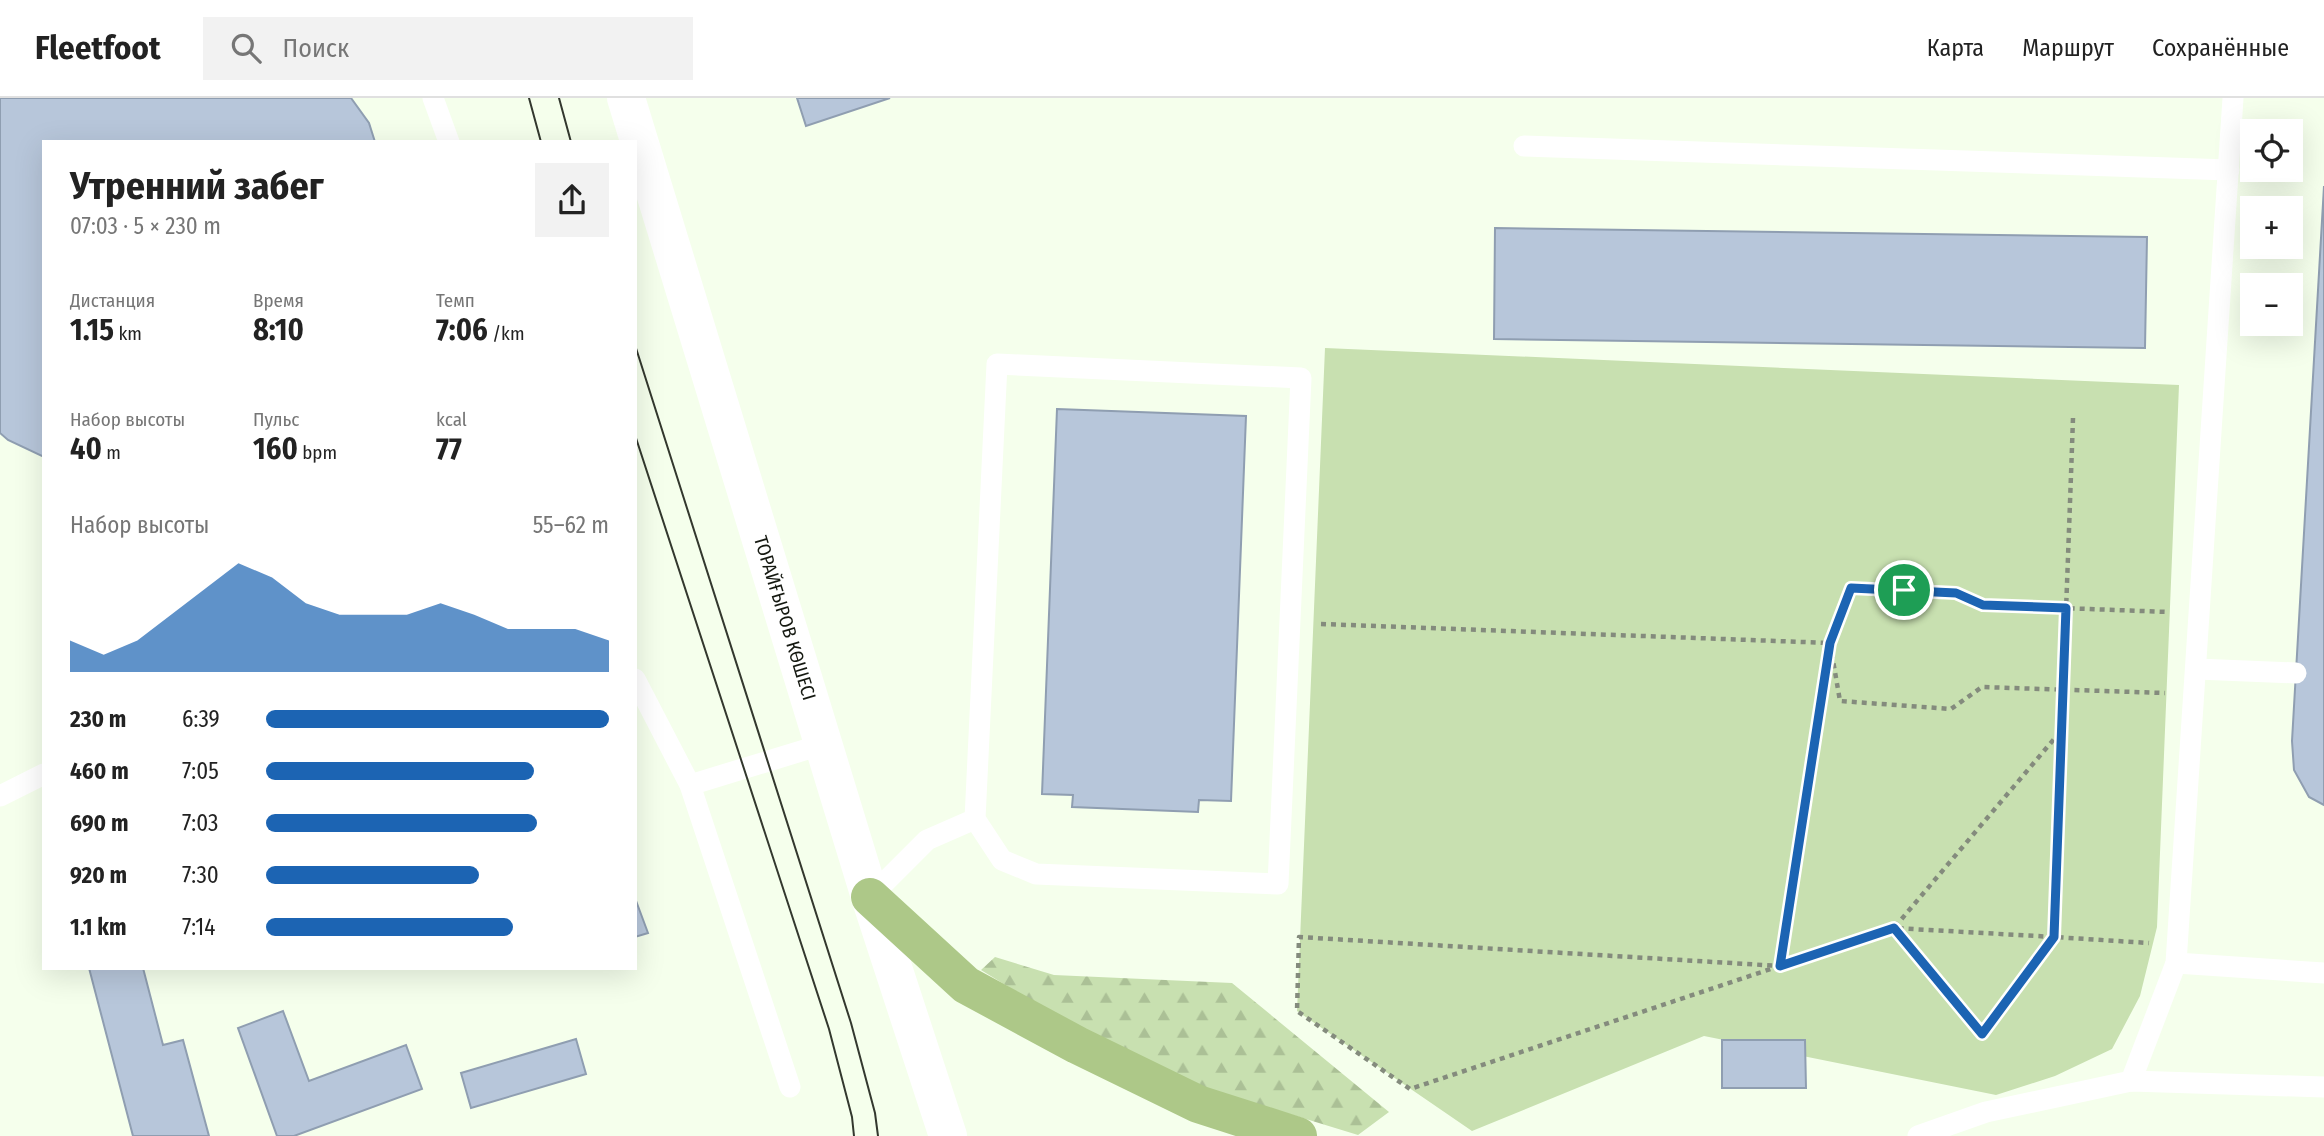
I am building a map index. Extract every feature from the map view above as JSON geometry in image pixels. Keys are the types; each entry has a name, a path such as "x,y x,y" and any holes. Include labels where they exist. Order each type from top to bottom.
{"main road":[{"name":"ТОРАЙҒЫРОВ КӨШЕСІ","path":"626,98 870,897 948,1136"},
{"path":"870,897 966,985 1077,1045 1198,1104 1298,1136"}],"lane":[{"path":"433,98 448,140"},
{"path":"2131,1081 2176,963 2233,98"},
{"path":"1524,146 2229,170"},
{"path":"997,364 1301,378 1278,884 1036,874 1002,860 975,819 997,364"},
{"path":"2197,669 2296,673"},
{"path":"637,683 690,785 790,1087"},
{"path":"690,785 824,744"},
{"path":"0,796 42,775"},
{"path":"870,897 927,840 975,819"},
{"path":"2176,963 2324,973"},
{"path":"1918,1136 1986,1112 2131,1081 2324,1087"}],"path":[{"path":"1894,928 1982,1034 2054,937 2073,418"},
{"path":"1780,966 1830,643 1851,588 1956,593 1983,605 2170,612"},
{"path":"1313,624 1830,643"},
{"path":"1830,643 1840,701 1951,709 1982,687 2167,693"},
{"path":"1894,928 2061,732"},
{"path":"1780,966 1299,937 1297,1011 1410,1089 1780,966 1894,928 2153,944"}],"green space":[{"path":"1325,348 2179,385 2157,927 2140,996 2112,1049 2055,1076 1996,1095 1704,1036 1472,1131 1297,1011"},
{"path":"995,957 1054,975 1232,983 1389,1112 1358,1135 1202,1087 1075,1028 981,970"}],"building":[{"path":"0,98 351,98 369,123 374,140 42,140 42,456 8,440 0,433"},
{"path":"797,98 890,98 806,126"},
{"path":"2324,186 2324,805 2309,797 2294,770 2292,741"},
{"path":"1495,228 2147,237 2145,348 1494,339"},
{"path":"1057,409 1246,416 1231,801 1199,800 1198,812 1072,807 1073,795 1042,794"},
{"path":"637,903 648,933 637,936"},
{"path":"90,970 144,970 163,1045 183,1040 209,1136 133,1136"},
{"path":"283,1011 309,1081 406,1045 422,1089 294,1136 277,1136 238,1028"},
{"path":"576,1039 586,1074 471,1108 461,1073"},
{"path":"1722,1040 1805,1040 1806,1088 1722,1088"}],"tram line":[{"path":"529,98 540,140"},
{"path":"559,98 570,140"},
{"path":"637,351 851,1023 875,1113 878,1136"},
{"path":"637,441 829,1029 852,1117 854,1136"}],"route":[{"path":"1851,588 1904,590 1956,593 1983,605 2066,608 2054,937 1982,1034 1894,928 1780,966 1830,643 1851,588"}]}
